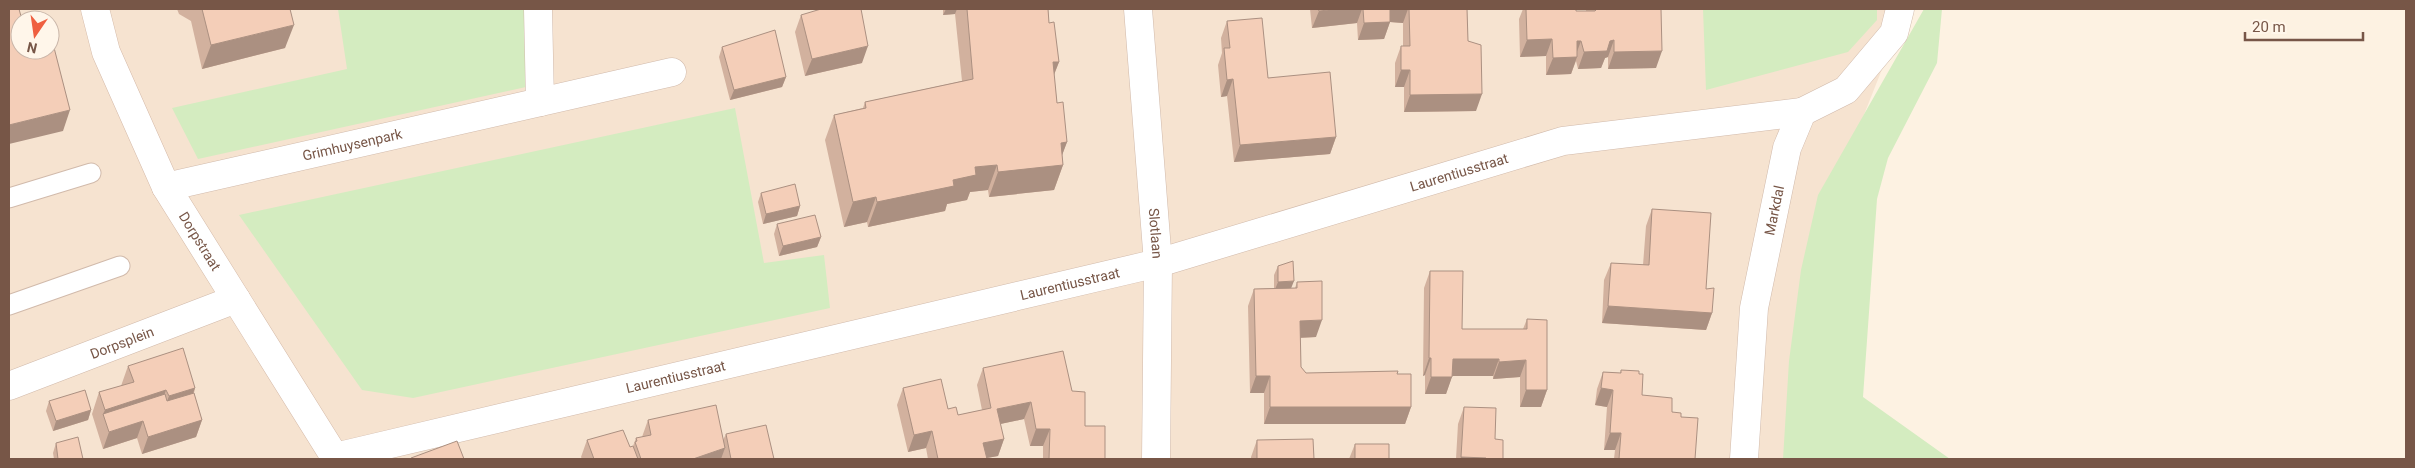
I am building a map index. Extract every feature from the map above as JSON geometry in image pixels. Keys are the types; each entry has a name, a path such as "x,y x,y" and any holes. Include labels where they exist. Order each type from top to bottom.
{"street":[{"name":"Dorpstraat","path":"95,9 106,52 166,187 336,458"},
{"path":"538,9 540,102"},
{"name":"Slotlaan","path":"1138,9 1158,263 1156,459"},
{"path":"1802,112 1846,90 1894,33 1900,9"},
{"name":"Grimhuysenpark","path":"166,187 672,72"},
{"name":"Laurentiusstraat","path":"336,458 1158,263 1563,141 1802,112"},
{"name":"Markdal","path":"1744,459 1754,308 1787,148 1802,112"},
{"name":"Dorpsplein","path":"9,386 236,299"}],"lane":[{"path":"9,198 91,173"},
{"path":"9,305 120,266"}],"shaded area":[{"path":"9,9 1906,9 1838,180 1795,459 9,459"}],"green space":[{"path":"338,9 543,9 553,81 198,159 172,108 347,69"},
{"path":"1703,9 1877,9 1877,20 1848,52 1706,90"},
{"path":"1924,9 1942,9 1937,63 1888,158 1877,199 1863,397 1950,459 1783,459 1789,361 1801,270 1818,195"},
{"path":"735,108 764,263 824,255 830,308 413,398 362,390 239,215"}],"building":[{"path":"9,9 19,9 10,10 10,60 57,60 70,110 9,125"},
{"path":"202,9 290,9 294,25 211,45"},
{"path":"821,9 861,9 868,46 812,59 801,15"},
{"path":"967,9 1048,9 1049,23 1054,22 1059,62 1053,62 1057,103 1063,102 1067,142 1061,143 1063,165 998,172 997,165 975,167 976,175 953,180 954,186 877,202 876,197 853,202 834,115 866,108 865,102 973,79"},
{"path":"1318,9 1338,9 1319,11"},
{"path":"1363,9 1390,9 1390,22 1364,23"},
{"path":"1409,9 1467,9 1468,41 1481,45 1482,94 1410,95 1410,70 1401,70 1401,46 1410,46"},
{"path":"1526,9 1595,11 1597,9 1661,9 1662,51 1614,52 1614,40 1610,41 1607,51 1584,52 1581,41 1577,41 1577,57 1553,58 1552,39 1527,40"},
{"path":"1262,18 1268,78 1330,72 1336,137 1240,145 1233,79 1227,80 1224,48 1230,48 1227,21"},
{"path":"775,30 786,77 734,90 722,47"},
{"path":"795,184 800,206 766,214 761,193"},
{"path":"1652,209 1711,213 1706,289 1714,288 1712,313 1608,306 1611,263 1649,265"},
{"path":"815,215 821,237 783,246 777,224"},
{"path":"1293,261 1294,281 1278,282 1278,266"},
{"path":"1430,271 1463,271 1462,329 1527,329 1527,319 1547,320 1547,390 1526,390 1526,360 1499,362 1499,359 1453,359 1452,377 1431,377 1431,358 1429,358"},
{"path":"1322,281 1322,320 1300,321 1301,367 1306,373 1398,371 1397,374 1411,374 1411,407 1270,407 1270,376 1256,376 1254,289 1297,288 1297,282"},
{"path":"183,348 195,388 169,396 166,390 105,410 99,392 134,382 128,366"},
{"path":"1063,351 1072,391 1085,392 1085,426 1105,426 1105,459 1049,459 1050,429 1036,429 1031,402 997,409 1004,439 983,443 987,459 938,459 932,431 914,435 903,388 941,379 948,409 956,407 958,415 991,408 983,368"},
{"path":"1621,370 1639,371 1639,374 1643,374 1642,395 1672,398 1672,412 1681,413 1681,417 1698,418 1695,459 1619,459 1621,433 1610,433 1613,390 1601,388 1603,372 1621,373"},
{"path":"85,390 91,410 56,421 49,401"},
{"path":"194,393 202,420 148,437 143,421 109,432 103,414 165,394 167,401"},
{"path":"716,405 725,448 693,459 641,459 635,442 637,441 636,438 651,435 648,420"},
{"path":"1464,407 1496,408 1495,439 1503,440 1503,459 1461,457"},
{"path":"766,425 774,459 731,459 726,434"},
{"path":"623,430 630,447 633,446 638,459 594,459 587,440"},
{"path":"78,437 83,459 58,459 56,443"},
{"path":"1313,439 1314,459 1257,459 1257,440"},
{"path":"457,441 464,459 411,459 411,458"},
{"path":"1355,444 1389,444 1389,459 1355,459"}]}
